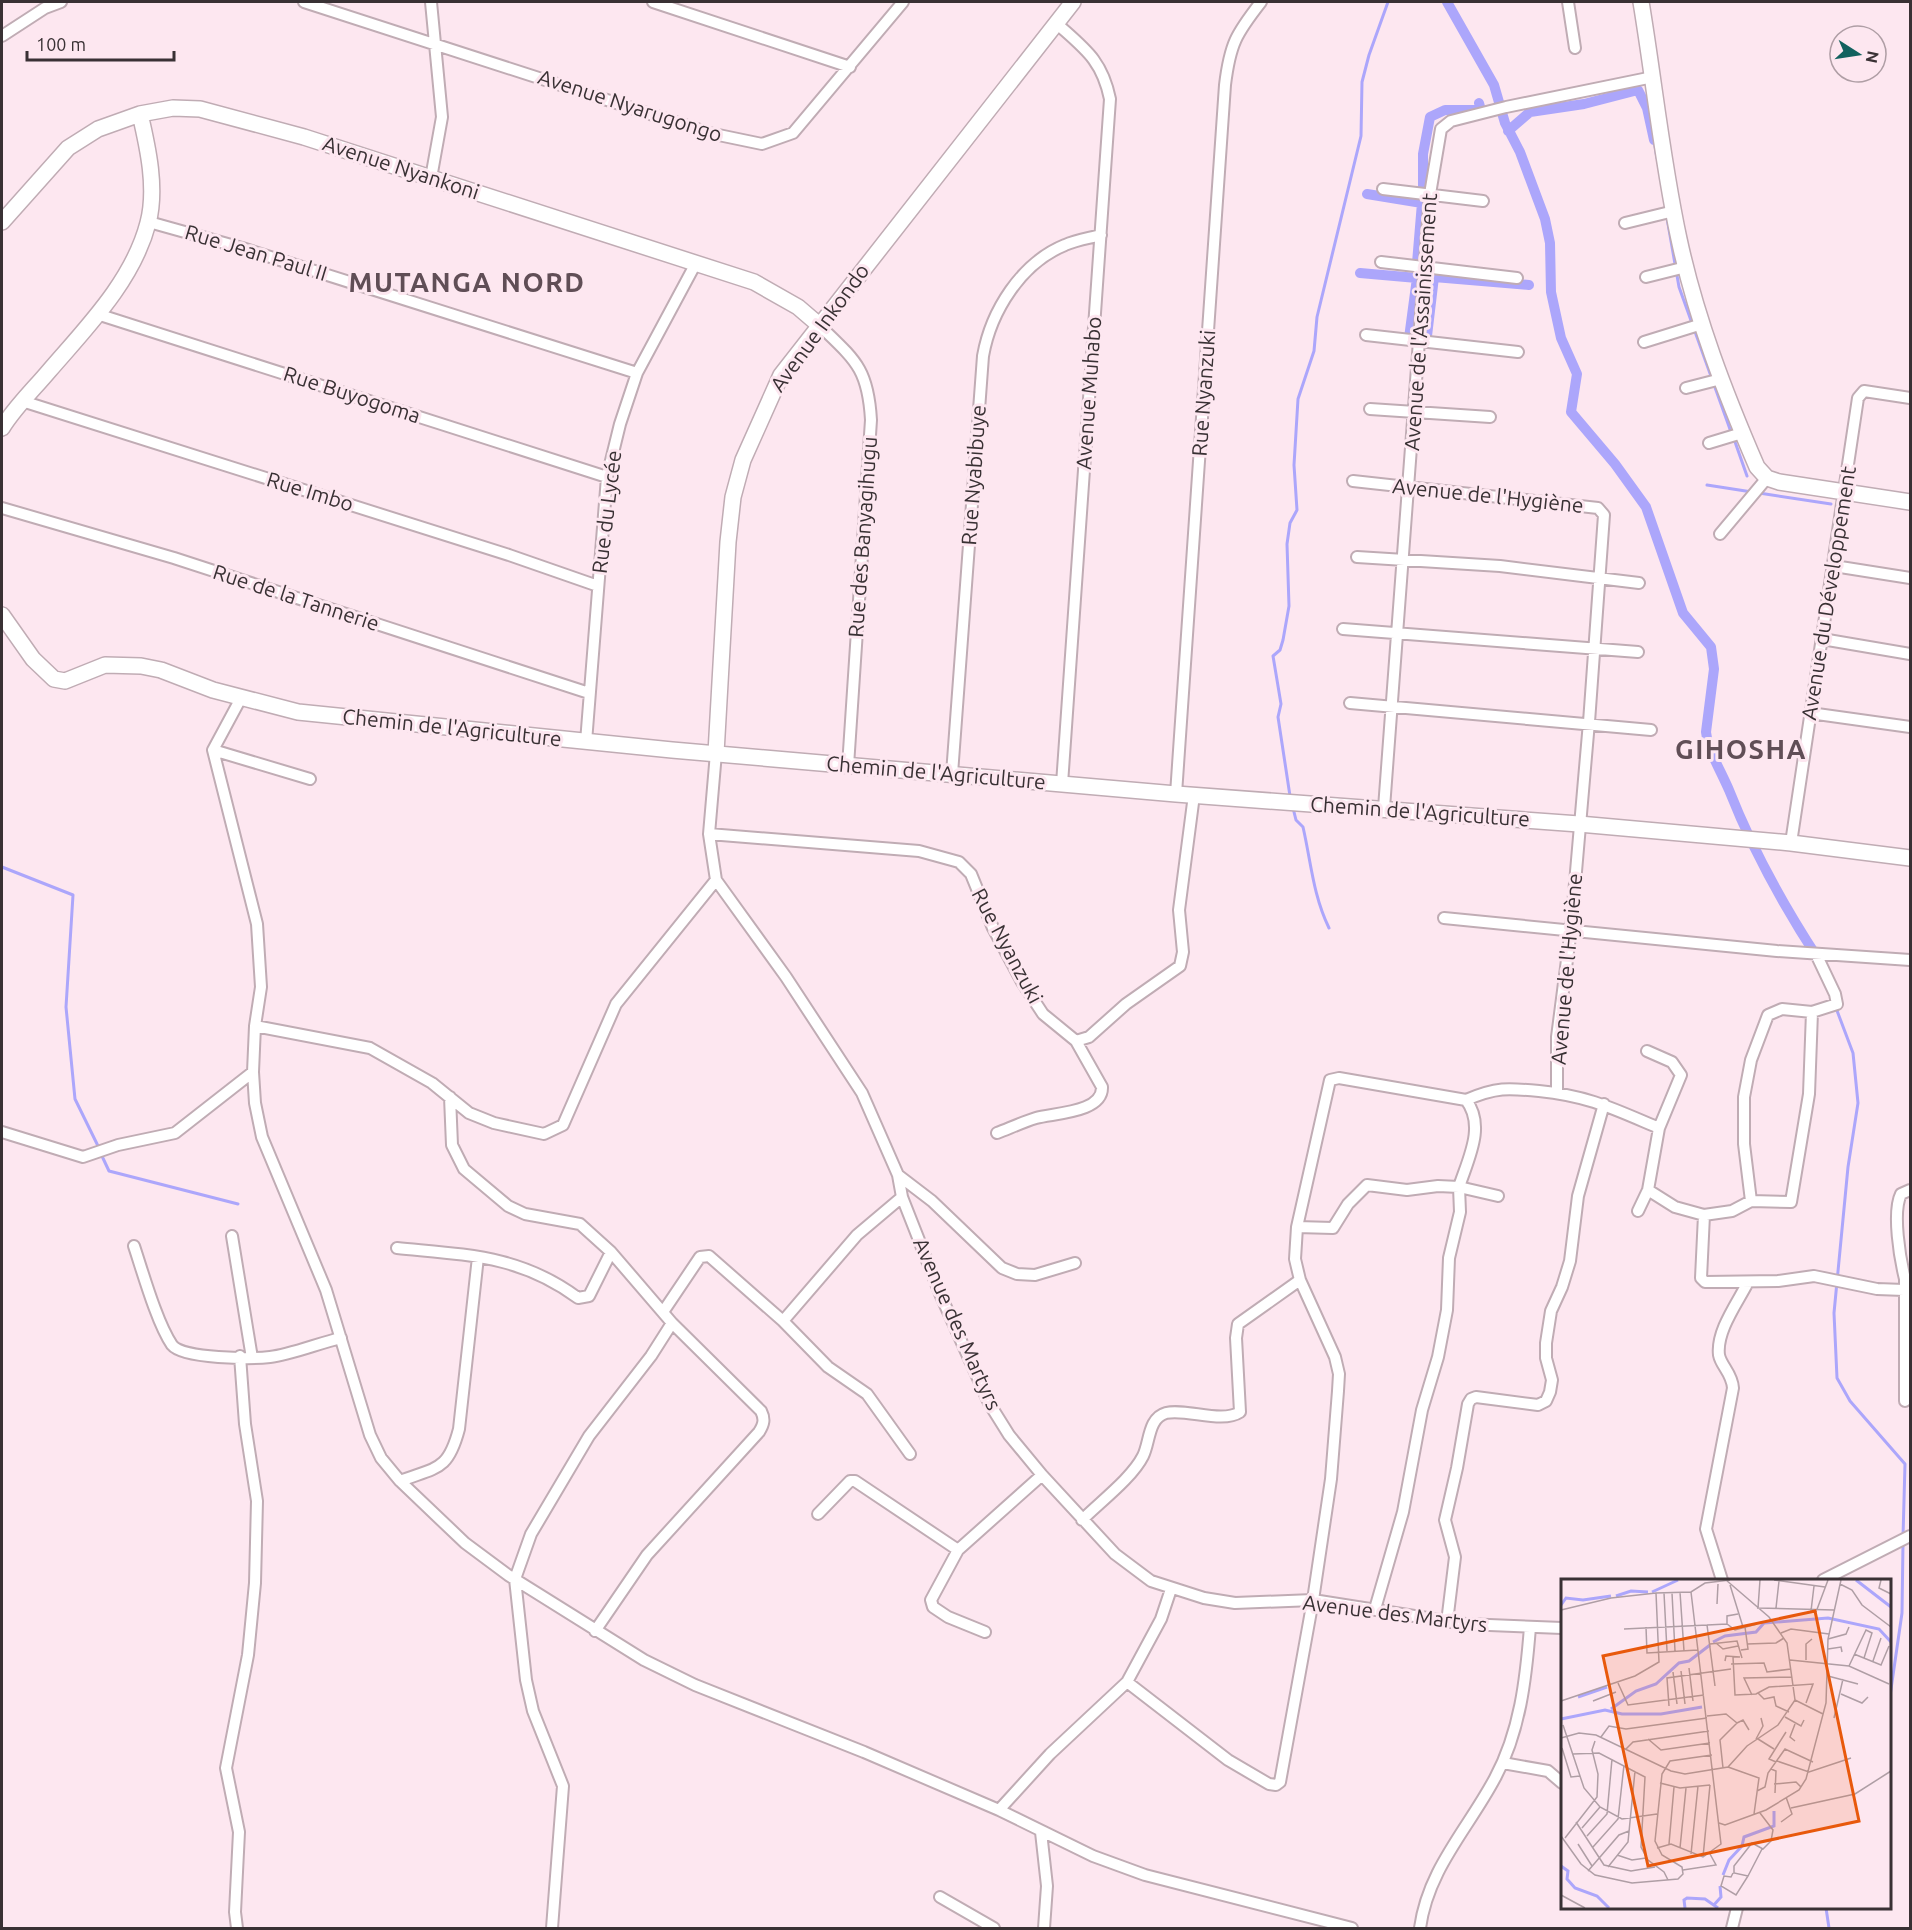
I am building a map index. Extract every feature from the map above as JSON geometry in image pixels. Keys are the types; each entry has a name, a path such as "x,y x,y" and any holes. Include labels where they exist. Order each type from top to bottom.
{"street":[{"path":"2,36 27,18 61,2"},
{"name":"Avenue Nyarugongo","path":"304,2 709,133 751,143 773,141 793,133 903,2"},
{"path":"431,2 442,117 431,178"},
{"path":"653,2 850,67"},
{"name":"Avenue Inkondo","path":"716,753 728,542 733,497 743,460 781,375 1073,2"},
{"name":"Rue Nyanzuki","path":"1176,794 1225,85 1230,49 1242,25 1261,2"},
{"path":"1568,2 1575,48"},
{"path":"1641,2 1674,211 1686,267 1721,379 1757,467 1767,478 1911,502"},
{"name":"Avenue Muhabo","path":"1056,23 1095,57 1106,77 1110,99 1062,784"},
{"name":"Avenue de l'Assainissement","path":"1384,808 1430,194 1441,129 1450,121 1653,77"},
{"name":"Avenue Nyankoni","path":"2,222 68,148 98,129 140,114 173,108 200,109 304,137 754,282 798,307 819,326"},
{"path":"2,428 22,401 97,314 133,261 149,222 150,169 140,114"},
{"path":"1383,189 1483,201"},
{"path":"1624,223 1674,211"},
{"name":"Rue Jean Paul II","path":"149,222 242,248 637,373"},
{"name":"Rue Nyabibuye","path":"952,774 983,356 987,331 1000,307 1021,279 1039,261 1065,245 1101,236"},
{"path":"1381,262 1517,278"},
{"name":"Rue du Lycée","path":"586,742 607,477 620,424 637,373 696,263"},
{"path":"1646,278 1686,267"},
{"name":"Rue Buyogoma","path":"97,314 607,477"},
{"path":"1644,342 1702,324"},
{"name":"Rue des Banyagihugu","path":"819,326 863,371 869,391 871,420 848,766"},
{"path":"1365,335 1518,352"},
{"path":"1686,388 1721,379"},
{"name":"Avenue du Développement","path":"1791,843 1860,393 1911,398"},
{"name":"Rue Imbo","path":"22,401 509,555 598,586"},
{"path":"1370,409 1414,410 1490,417"},
{"path":"1708,443 1742,433"},
{"path":"1720,534 1767,478"},
{"name":"Avenue de l'Hygiène","path":"1353,481 1598,508 1604,516 1571,928 1558,1027 1557,1092 1604,1104 1659,1128"},
{"name":"Rue de la Tannerie","path":"2,508 174,558 589,693"},
{"path":"1357,557 1599,576 1640,583"},
{"path":"1834,566 1911,578"},
{"name":"Chemin de l'Agriculture","path":"2,615 33,659 54,679 65,681 105,665 121,663 161,670 213,690 298,712 848,766 1261,801 1384,808 1579,824 1791,843 1911,858"},
{"path":"1342,629 1638,652"},
{"path":"1822,639 1911,654"},
{"path":"241,698 213,750 257,924 261,987 255,1026 253,1072 255,1103 262,1137 274,1172 298,1218 326,1290 370,1435 381,1458 400,1481 465,1543 515,1579 596,1631 695,1686 864,1752 999,1810 1041,1832 1145,1875 1323,1926 1352,1929"},
{"path":"1350,703 1589,722 1651,730"},
{"path":"1810,713 1911,727"},
{"path":"213,750 310,779"},
{"name":"Avenue des Martyrs","path":"716,753 709,834 716,880 786,977 862,1094 898,1175 902,1197 965,1353 989,1403 1009,1435 1082,1520 1130,1567 1151,1581 1171,1589 1235,1603 1313,1600 1447,1622 1561,1628"},
{"path":"997,1133 1036,1119 1071,1114 1098,1099 1102,1094 1102,1087 1076,1041 1089,1037 1126,1004 1180,966 1183,952 1179,910 1194,795"},
{"name":"Rue Nyanzuki","path":"709,834 919,851 959,862 970,874 993,928 1022,982 1043,1014 1076,1041"},
{"path":"255,1026 370,1048 412,1070 469,1113 528,1133 544,1134 563,1125 616,1004 716,880"},
{"path":"1444,918 1571,928 1816,954 1911,960"},
{"path":"1751,1200 1742,1121 1751,1060 1768,1015 1782,1009 1812,1012 1837,1004 1837,999 1816,954"},
{"path":"1648,1190 1675,1207 1704,1215 1732,1211 1751,1200 1788,1203 1793,1199 1809,1094 1812,1012"},
{"path":"1638,1211 1648,1190 1659,1128 1681,1075 1672,1062 1647,1052"},
{"path":"2,1132 83,1157 118,1145 175,1133 253,1072"},
{"path":"1127,1682 1228,1760 1261,1780 1276,1785 1283,1775 1331,1479 1339,1374 1335,1357 1299,1280 1295,1259 1297,1227 1330,1080 1339,1078 1466,1100 1503,1088 1557,1092"},
{"path":"450,1097 452,1144 464,1169 508,1206 525,1214 580,1224 611,1252 672,1323 761,1411 764,1425 647,1556 596,1631"},
{"path":"1375,1610 1403,1512 1422,1410 1438,1357 1447,1310 1449,1258 1460,1212 1459,1187 1476,1131 1476,1119 1466,1100"},
{"path":"1447,1622 1455,1557 1445,1520 1468,1404 1476,1397 1539,1405 1546,1401 1552,1380 1546,1343 1551,1311 1570,1261 1578,1196 1604,1104"},
{"path":"898,1175 932,1201 1002,1268 1017,1275 1035,1275 1075,1263"},
{"path":"1297,1227 1333,1228 1348,1204 1367,1185 1407,1190 1438,1186 1459,1187 1498,1196"},
{"path":"1905,1401 1907,1282 1899,1240 1899,1198 1901,1194 1911,1190"},
{"path":"783,1321 857,1236 902,1197"},
{"path":"1704,1215 1701,1278 1705,1282 1748,1282 1814,1276 1877,1289 1907,1282"},
{"path":"232,1236 246,1357 245,1424 257,1502 255,1583 248,1655 226,1768 239,1832 235,1912 237,1929"},
{"path":"134,1246 173,1345 189,1354 271,1358 341,1338"},
{"path":"397,1248 478,1257 524,1267 542,1274 578,1298 585,1299 589,1296 611,1252"},
{"path":"663,1312 703,1256 709,1256 783,1321 828,1367 867,1394 910,1454"},
{"path":"400,1481 439,1466 453,1452 459,1429 478,1257"},
{"path":"1082,1520 1141,1460 1153,1424 1158,1417 1168,1412 1228,1416 1240,1412 1242,1406 1236,1338 1238,1324 1299,1280"},
{"path":"1721,1579 1706,1535 1733,1388 1732,1378 1721,1362 1719,1349 1731,1313 1748,1282"},
{"path":"552,1929 563,1786 533,1712 524,1671 515,1579 531,1534 589,1436 651,1356 672,1323"},
{"path":"985,1632 948,1617 933,1607 934,1593 958,1550 1042,1476"},
{"path":"818,1514 850,1481 855,1480 958,1550"},
{"path":"1827,1579 1911,1536"},
{"path":"999,1810 1050,1754 1127,1682 1157,1628 1171,1589"},
{"path":"1420,1929 1427,1893 1436,1871 1478,1807 1503,1763 1524,1693 1530,1627"},
{"path":"1503,1763 1548,1771 1561,1781"},
{"path":"1041,1832 1047,1886 1044,1929"},
{"path":"940,1897 994,1929"},
{"path":"1732,1929 1737,1909"}],"waterway":[{"path":"1290,796 1278,717 1281,704 1273,656 1280,650 1289,606 1287,544 1290,523 1297,510 1294,465 1298,399 1314,351 1317,317 1361,136 1362,82 1388,2"},
{"path":"1447,2 1494,85 1505,123 1520,152 1545,219 1550,243 1551,292 1561,338 1577,374 1571,412 1615,464 1646,507 1683,613 1711,647 1714,669 1706,732 1708,744 1748,835 1781,898 1819,960"},
{"path":"1508,131 1530,112 1584,104 1638,90 1647,108 1654,140"},
{"path":"1423,189 1423,154 1430,117 1445,110 1481,110 1479,103"},
{"path":"1654,140 1657,158"},
{"path":"1367,194 1422,203 1417,263"},
{"path":"1667,218 1679,287 1731,432"},
{"path":"1360,273 1417,278 1409,338"},
{"path":"1427,336 1434,277 1529,285"},
{"path":"1734,439 1747,476"},
{"path":"1707,485 1752,492"},
{"path":"1759,493 1831,504"},
{"path":"1293,808 1296,820 1303,827 1316,891 1329,928"},
{"path":"2,867 73,895 66,1007 75,1099 99,1148"},
{"path":"1836,1008 1853,1053 1858,1103 1848,1167 1834,1313 1837,1378 1850,1401 1905,1464 1903,1537"},
{"path":"101,1154 109,1171 238,1204"},
{"path":"1891,1689 1902,1613 1903,1543"},
{"path":"1826,1909 1829,1928"}],"district":[{"name":"MUTANGA NORD","path":"467,283"},
{"name":"GIHOSHA","path":"1741,750"}]}
